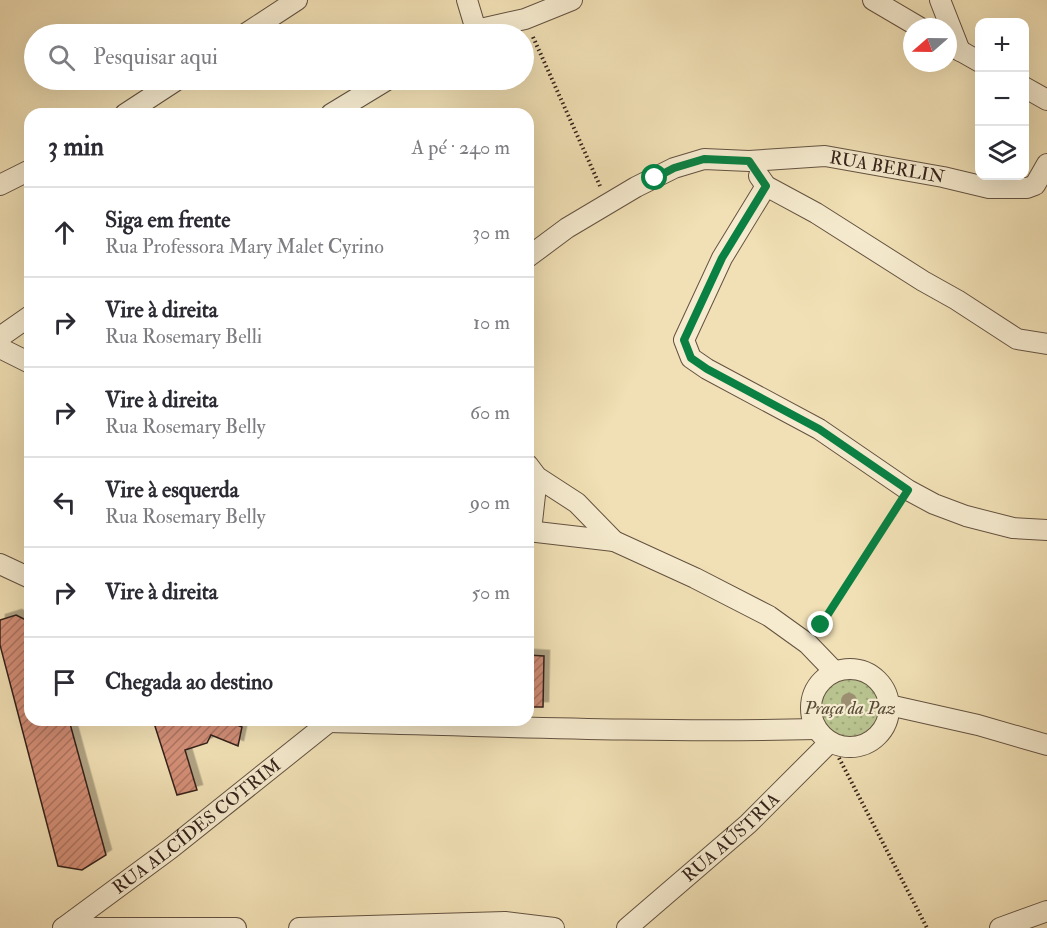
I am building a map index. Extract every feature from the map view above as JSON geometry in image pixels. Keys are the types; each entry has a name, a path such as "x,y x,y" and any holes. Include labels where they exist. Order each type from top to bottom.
{"street":[{"path":"260,24 297,0"},
{"path":"467,0 471,24"},
{"path":"505,24 525,19 572,0"},
{"path":"873,0 904,18"},
{"path":"939,0 945,18"},
{"path":"957,49 975,59"},
{"path":"134,108 162,90"},
{"path":"341,108 371,90"},
{"path":"1029,90 1047,100"},
{"name":"RUA BERLIN","path":"749,161 825,156 943,177 989,188 1027,188 1035,185 1047,164"},
{"path":"534,252 608,203 674,168 704,159 749,161 766,186 816,213 1017,339 1047,344"},
{"path":"0,185 24,173"},
{"path":"766,186 722,258 688,329 684,340 691,358 707,369 819,429 908,490 934,504 966,516 1013,528 1047,530"},
{"path":"0,337 24,320"},
{"path":"0,348 24,360"},
{"path":"534,472 577,503 614,541"},
{"path":"534,531 614,541 696,579 769,616 808,644 834,671"},
{"path":"0,564 24,575"},
{"path":"846,668 858,669 870,674 886,692 889,705 885,725 879,734 861,746 850,747 840,746 823,735 811,716 810,703 822,679 834,671 846,668"},
{"path":"889,705 978,725 1047,745"},
{"name":"RUA ALCÍDES COTRIM","path":"63,928 170,849 321,726"},
{"path":"484,726 755,730 823,735"},
{"name":"RUA AÚSTRIA","path":"627,928 748,824 823,735"},
{"path":"1000,928 1047,911"},
{"path":"299,928 505,922 554,928"},
{"path":"63,928 236,928"}],"path":[{"path":"525,19 527,24"},
{"path":"534,39 608,203"},
{"path":"808,644 908,490"},
{"path":"823,735 927,928"}],"green space":[{"name":"Praça da Paz","path":"849,677 861,679 871,686 878,696 880,708 878,720 871,730 861,737 849,739 837,737 827,730 820,720 818,708 820,696 827,686 837,679"}],"building":[{"path":"16,615 24,619 24,726 71,726 106,855 82,870 58,866 0,645 0,620"},
{"path":"534,655 544,656 543,707 534,707"},
{"path":"155,726 242,727 238,746 211,735 207,743 185,750 197,790 177,795"}],"route":[{"path":"655,178 674,168 704,159 749,161 766,186 722,258 684,340 691,358 707,369 819,429 908,490 821,625"}]}
